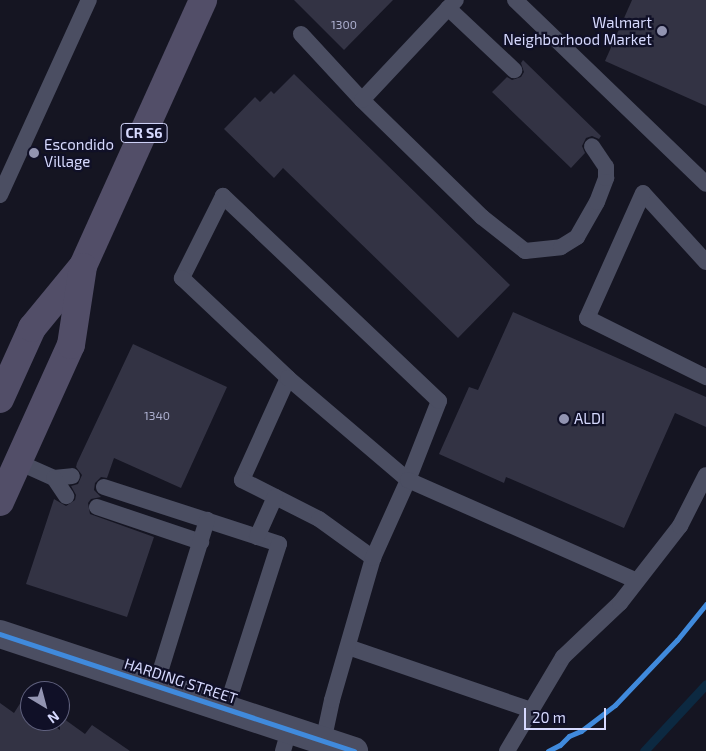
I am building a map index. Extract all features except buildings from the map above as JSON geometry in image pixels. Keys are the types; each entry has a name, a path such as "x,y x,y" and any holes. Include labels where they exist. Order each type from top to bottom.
{"main road":[{"name":"CR S6","path":"0,399 32,328 83,266 203,0"},
{"name":"CR S6","path":"0,502 71,345 83,266"}],"street":[{"name":"HARDING STREET","path":"0,634 226,709 286,740 323,742 354,751"}],"lane":[{"path":"0,195 89,0"},
{"path":"515,0 706,184"},
{"path":"362,100 452,4 514,70"},
{"path":"301,34 362,100 506,238 525,251 561,247 577,237 597,202 606,178 606,167 592,146"},
{"path":"706,262 643,193 588,318 706,377"},
{"path":"323,742 373,558 408,480 439,401 223,196 182,278 288,378 408,480 637,582"},
{"path":"288,378 242,480 319,519 373,558"},
{"path":"18,462 54,478 72,476"},
{"path":"507,751 563,657 620,603 637,582 680,526 706,475"},
{"path":"54,478 66,496"},
{"path":"104,487 279,544 226,709"},
{"path":"257,537 275,496"},
{"path":"98,507 200,542"},
{"path":"156,685 207,520"},
{"path":"348,647 531,710"}],"waterway":[{"path":"644,751 706,684"}],"cycle path":[{"path":"548,751 560,745 569,736 581,731 615,705 677,640 706,604"},
{"path":"0,634 354,751"}],"place":[{"name":"Walmart Neighborhood Market","path":"662,31"},
{"name":"Escondido Village","path":"34,153"},
{"name":"ALDI","path":"564,419"}]}
